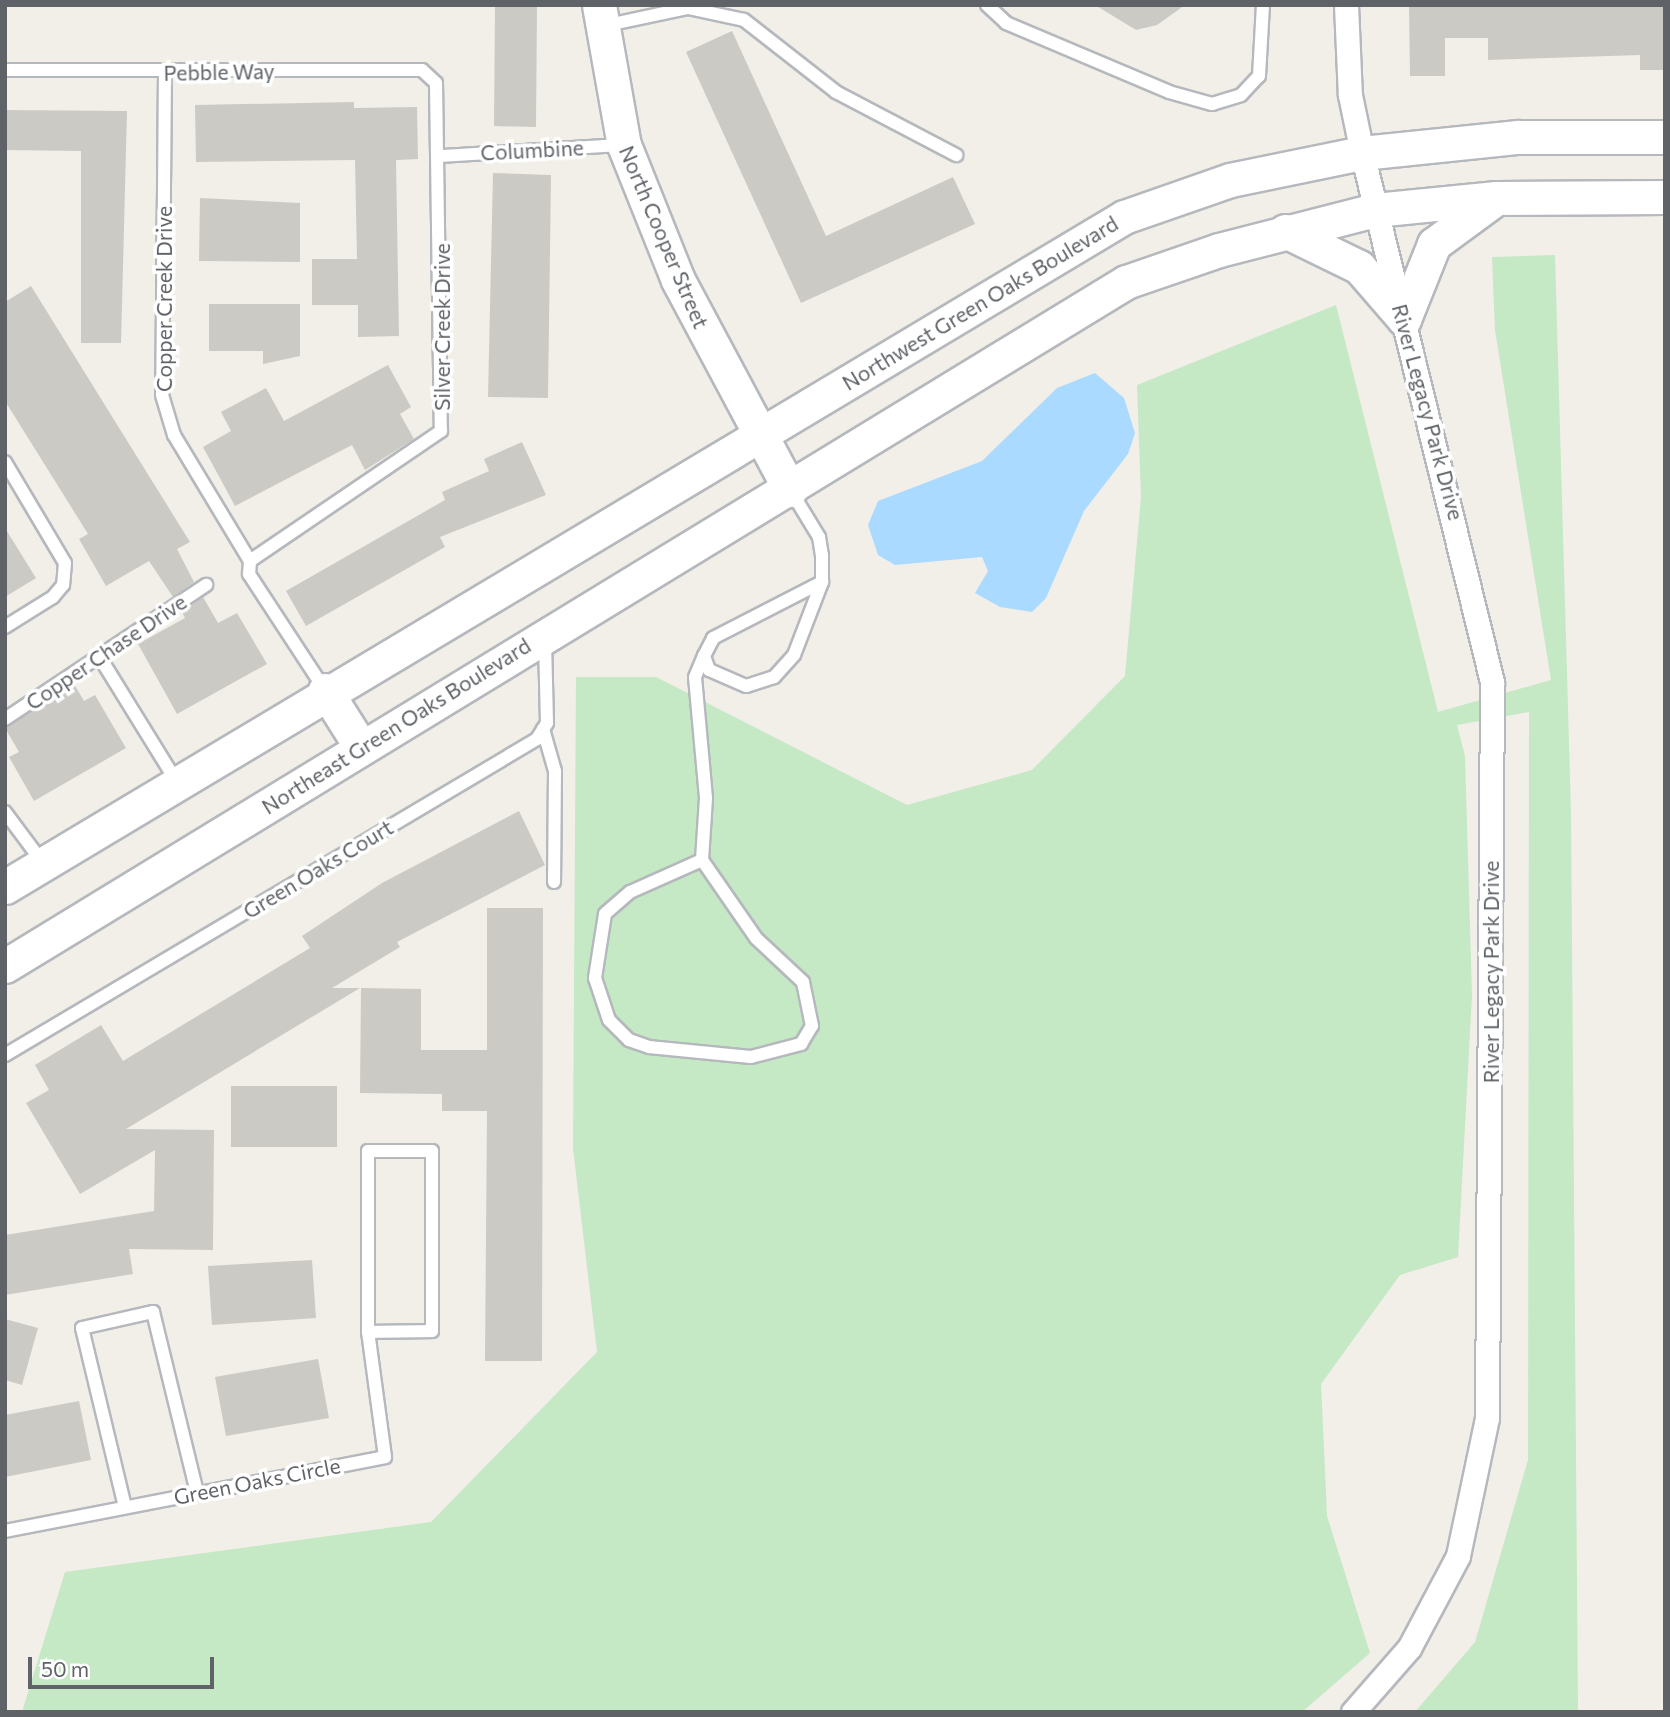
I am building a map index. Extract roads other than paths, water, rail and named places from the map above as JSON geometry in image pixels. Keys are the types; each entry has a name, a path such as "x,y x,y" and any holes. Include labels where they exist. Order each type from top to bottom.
{"main road":[{"name":"North Cooper Street","path":"601,16 624,145 678,281 790,490"},
{"name":"Northwest Green Oaks Boulevard","path":"760,435 1124,217 1230,180 1362,153 1518,137 1665,137"},
{"path":"790,490 1126,282 1284,231 1375,210 1496,198 1665,197"},
{"path":"1284,231 1359,267 1404,319 1434,244 1496,198"},
{"path":"5,887 175,779 760,435"},
{"name":"Northeast Green Oaks Boulevard","path":"5,966 544,634 790,490"},
{"path":"325,690 361,747"}],"street":[{"name":"River Legacy Park Drive","path":"1346,5 1350,95 1362,153 1492,682 1487,1418 1458,1556 1409,1648 1353,1712"}],"lane":[{"path":"988,5 1006,23 1179,96 1212,104 1241,95 1259,76 1264,5"},
{"path":"601,16 688,8 744,19 836,92 956,155"},
{"name":"Pebble Way","path":"5,70 164,73 422,70 431,77"},
{"name":"Copper Creek Drive","path":"164,73 162,395 174,436 250,561 249,574 325,690"},
{"name":"Silver Creek Drive","path":"250,561 441,431 440,95 431,77"},
{"name":"Columbine","path":"441,156 624,145"},
{"path":"5,461 65,563 62,585 53,597 5,627"},
{"path":"704,656 709,670 726,683 746,686 774,677 793,655 822,582 819,537 790,490"},
{"path":"702,860 630,892 606,914 595,978 609,1020 629,1040 649,1047 751,1057 801,1044 812,1026 803,982 755,938 702,860 706,798 695,677 713,638 822,582"},
{"name":"Copper Chase Drive","path":"5,719 206,585"},
{"path":"544,634 543,729 555,771 554,882"},
{"path":"99,656 175,779"},
{"name":"Green Oaks Court","path":"5,1055 531,743 543,729"},
{"path":"5,812 43,863"},
{"path":"368,1151 432,1151 432,1331 368,1332 368,1151"},
{"path":"125,1507 82,1328 153,1312 197,1493"},
{"name":"Green Oaks Circle","path":"5,1531 385,1457 368,1332"}],"water":[{"path":"1095,373 1124,398 1135,433 1128,454 1084,511 1046,598 1032,612 1000,607 975,593 988,571 982,557 895,565 878,555 868,525 878,501 982,461 1057,388"}]}
